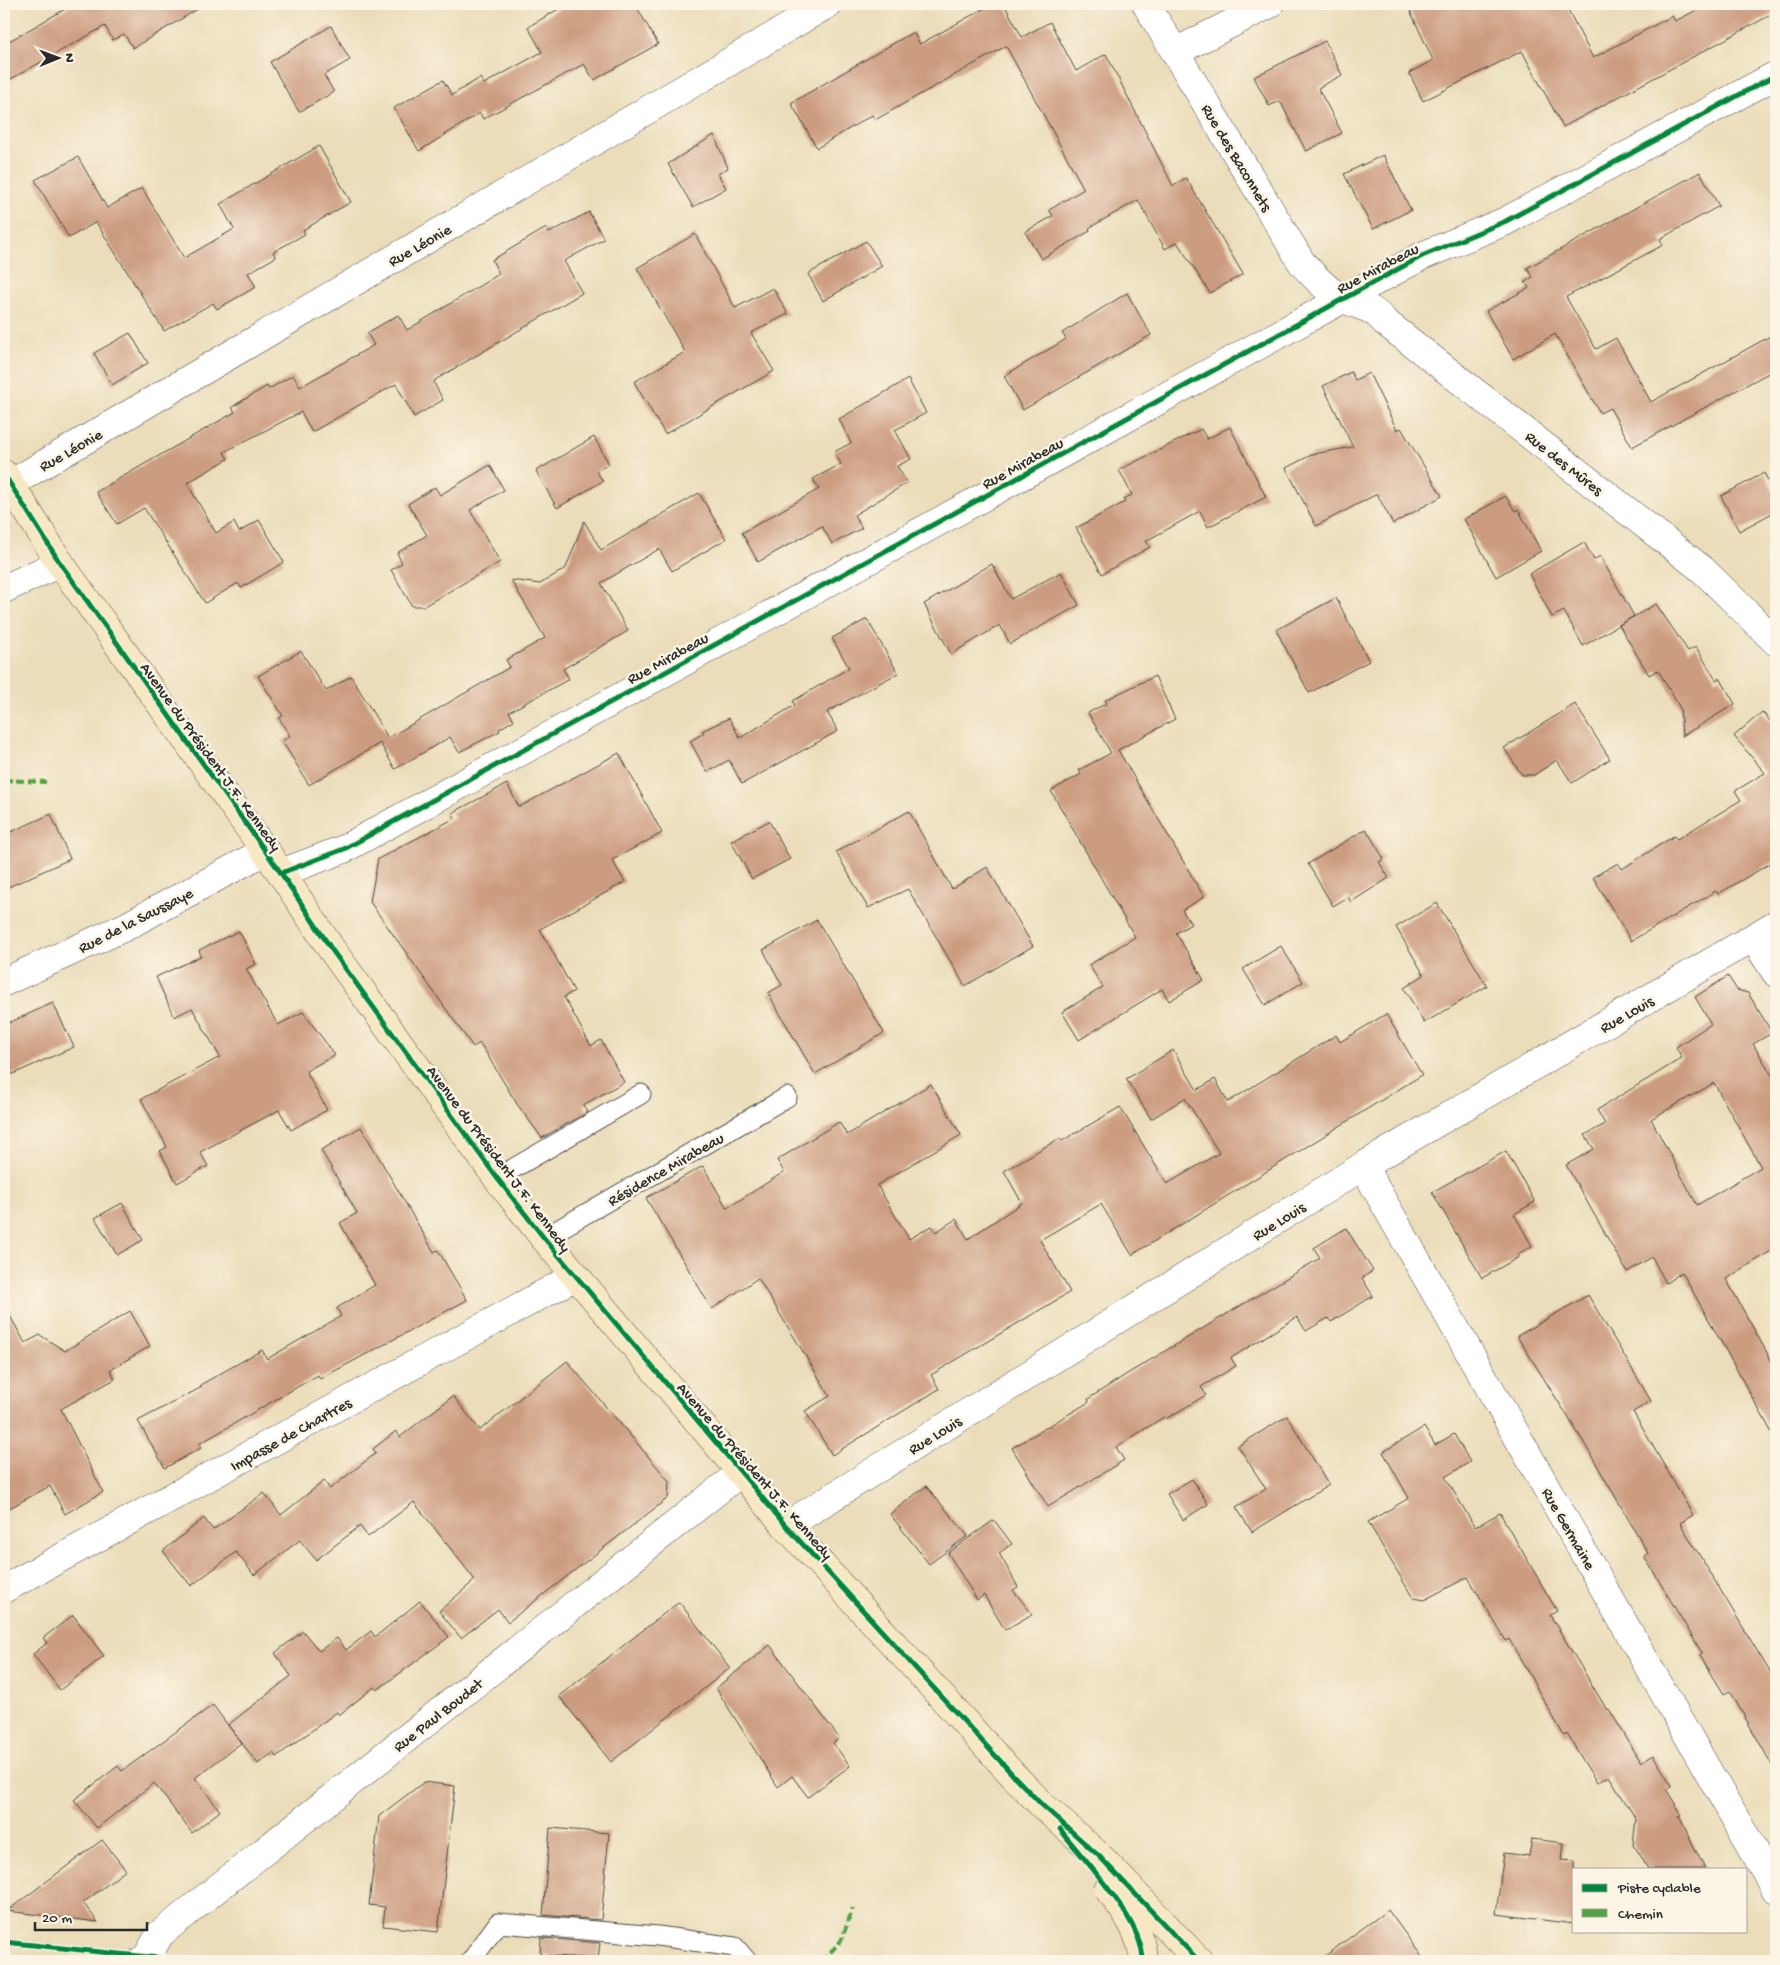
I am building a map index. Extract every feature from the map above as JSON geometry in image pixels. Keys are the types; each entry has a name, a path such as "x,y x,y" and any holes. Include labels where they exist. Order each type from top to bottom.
{"street":[{"name":"Rue Léonie","path":"7,479 828,4"},
{"name":"Rue des Baconnets","path":"1146,4 1302,262 1323,285 1342,299"},
{"path":"1175,52 1270,4"},
{"name":"Rue Mirabeau","path":"281,873 344,849 1342,299 1422,256 1506,221 1776,75"},
{"name":"Rue des Mûres","path":"1342,299 1375,310 1385,322 1703,570 1776,642"},
{"name":"Avenue du Président J.F. Kennedy","path":"7,479 60,563 281,873 332,950 496,1178 544,1238 786,1526 1042,1805 1126,1912 1143,1951 1143,1961"},
{"path":"4,589 60,563"},
{"name":"Rue de la Saussaye","path":"4,982 125,927 265,851"},
{"name":"Rue Louis","path":"786,1526 1363,1166 1754,939 1776,924"},
{"path":"1754,939 1776,973"},
{"name":"Rue Germaine","path":"1363,1166 1776,1890"},
{"name":"Impasse de Chartres","path":"4,1589 576,1276"},
{"name":"Rue Paul Boudet","path":"141,1961 147,1957 160,1934 740,1473"},
{"name":"Avenue du Président J.F. Kennedy","path":"1042,1805 1099,1856 1199,1961"}],"lane":[{"path":"496,1178 641,1094"},
{"name":"Résidence Mirabeau","path":"544,1238 787,1097"},
{"path":"471,1961 498,1923 658,1936 735,1947 747,1961"}],"building":[{"path":"74,4 206,4 133,48 124,34 113,40 105,26 4,83 4,44"},
{"path":"567,4 635,4 658,44 594,80 584,64 483,119 480,113 419,151 394,108 443,80 452,95 480,78 484,84 542,52 528,27"},
{"path":"992,4 1004,4 1022,37 1050,22 1076,71 1106,54 1173,186 1186,178 1243,274 1210,293 1177,242 1165,249 1138,200 1089,228 1090,231 1041,259 1025,232 1053,216 1049,210 1084,189 1006,46 875,120 872,115 817,148 791,103 913,32 920,44"},
{"path":"1407,4 1565,4 1593,58 1672,16 1675,21 1709,4 1776,4 1776,12 1563,127 1522,51 1423,101 1409,73 1433,60"},
{"path":"331,26 350,60 324,75 334,92 299,112 270,62"},
{"path":"1325,41 1342,75 1318,88 1342,133 1306,151 1280,101 1269,106 1254,77"},
{"path":"714,135 728,168 718,174 726,188 693,207 668,164"},
{"path":"319,146 351,202 303,230 305,234 273,252 276,257 248,273 256,287 217,309 213,303 164,331 96,222 69,238 35,180 78,157 107,208 142,188 184,258 234,229 220,204"},
{"path":"1383,155 1411,210 1373,229 1344,174"},
{"path":"1700,172 1719,206 1660,239 1663,245 1566,297 1596,349 1616,338 1651,402 1776,333 1776,369 1632,447 1610,408 1600,413 1555,334 1513,359 1486,311 1529,288 1525,282 1533,277 1527,268"},
{"path":"589,212 604,239 564,261 582,293 435,380 434,383 443,400 414,417 396,384 312,432 301,412 224,452 228,459 187,483 216,533 234,522 239,532 259,520 284,562 241,588 238,583 205,603 144,508 117,524 96,492 235,412 232,407 267,386 269,389 293,375 300,387 374,345 367,333 398,315 407,330 499,274 492,260 546,228 549,233"},
{"path":"695,234 735,308 773,288 788,314 751,333 774,371 665,434 634,382 685,352 637,268"},
{"path":"866,241 882,266 823,301 808,274"},
{"path":"1127,293 1151,335 1023,410 1004,376 1066,339 1062,333"},
{"path":"130,333 148,363 112,385 94,353"},
{"path":"1351,372 1355,380 1369,373 1397,430 1401,428 1442,496 1393,524 1377,494 1316,526 1286,468 1313,454 1353,447 1323,386"},
{"path":"908,379 926,413 895,430 911,459 897,466 907,483 854,515 862,528 832,544 822,526 758,562 742,533 819,489 813,479 841,464 834,452 851,443 839,419"},
{"path":"1230,427 1266,497 1208,527 1200,511 1146,541 1150,547 1102,574 1076,528 1125,502 1123,499 1132,495 1119,470 1201,429 1207,439"},
{"path":"594,437 609,464 596,471 603,481 557,508 536,471"},
{"path":"490,465 504,490 470,510 500,562 424,606 412,606 391,570 402,563 397,553 427,535 408,504 435,487 440,495"},
{"path":"1764,473 1776,496 1776,511 1739,531 1721,496"},
{"path":"699,493 726,539 672,571 659,549 601,583 628,631 563,669 569,679 509,712 514,720 499,729 500,731 459,752 450,737 395,769 380,743 309,785 282,741 290,736 279,718 283,716 258,676 301,651 326,691 351,676 388,738 510,667 506,660 545,638 511,580 540,584 566,568 584,521 601,550"},
{"path":"1506,496 1515,511 1518,509 1541,551 1496,577 1464,519"},
{"path":"1584,542 1594,560 1600,556 1634,616 1583,646 1564,611 1552,617 1529,574"},
{"path":"992,564 1011,599 1061,572 1079,605 1010,644 1000,625 951,654 924,604"},
{"path":"1336,598 1369,661 1309,693 1276,630"},
{"path":"1656,604 1688,651 1696,647 1716,680 1720,678 1735,704 1682,736 1680,708 1658,670 1649,675 1619,625"},
{"path":"867,619 898,673 827,712 838,731 742,784 729,760 707,772 690,741 704,733 702,731 729,718 740,738 795,705 793,701 849,668 832,638"},
{"path":"1155,676 1175,719 1118,750 1204,897 1182,910 1191,924 1176,933 1204,980 1169,1001 1162,989 1079,1040 1062,1012 1103,987 1089,965 1135,937 1051,791 1081,774 1079,770 1111,753 1088,713 1107,703 1105,700"},
{"path":"1575,704 1610,759 1572,783 1557,760 1534,775 1522,775 1504,748"},
{"path":"1762,712 1776,727 1776,860 1718,894 1716,891 1631,941 1593,877 1618,863 1622,869 1674,836 1677,839 1741,800 1735,791 1765,773 1734,736"},
{"path":"619,753 662,833 612,860 625,882 540,929 574,991 564,997 591,1046 601,1040 624,1082 583,1105 588,1112 542,1138 517,1104 480,1043 473,1047 370,902 378,859 455,818 452,813 507,784 519,807"},
{"path":"909,811 952,889 987,867 1033,946 965,986 908,889 868,908 836,852"},
{"path":"51,814 70,859 4,889 4,835"},
{"path":"769,821 790,859 752,879 731,841"},
{"path":"1366,829 1384,859 1379,862 1389,878 1351,902 1348,897 1333,906 1308,864"},
{"path":"1437,903 1487,986 1424,1023 1404,988 1424,975 1396,927"},
{"path":"817,920 884,1033 815,1074 768,993 782,985 763,950"},
{"path":"239,931 256,964 246,969 278,1025 303,1012 335,1055 306,1071 327,1110 291,1130 279,1110 200,1152 208,1166 177,1183 160,1151 167,1147 141,1099 220,1057 192,1008 174,1017 156,977 201,956 199,950"},
{"path":"1281,946 1303,982 1265,1005 1243,969"},
{"path":"1728,976 1737,990 1748,993 1772,1033 1753,1044 1776,1082 1776,1248 1726,1279 1776,1369 1776,1440 1682,1272 1666,1283 1652,1257 1627,1272 1566,1165 1594,1149 1585,1135 1605,1124 1597,1110 1682,1058 1676,1047 1711,1024 1695,997","holes":["1714,1083 1761,1167 1697,1205 1651,1119"]},
{"path":"53,1003 74,1047 4,1078 4,1025"},
{"path":"1386,1014 1422,1075 1132,1255 1101,1204 1040,1240 1070,1292 931,1375 939,1389 832,1455 805,1411 830,1396 758,1278 712,1309 646,1198 703,1166 727,1208 784,1172 777,1160 839,1122 847,1135 931,1084 961,1135 877,1185 909,1239 932,1226 936,1232 956,1219 968,1239 1022,1203 1004,1171 1060,1138 1062,1141 1120,1107 1167,1184 1219,1153 1185,1098 1151,1119 1126,1079 1173,1050 1197,1090 1215,1079 1228,1102 1336,1035 1340,1042"},
{"path":"361,1127 434,1252 438,1250 467,1300 320,1379 318,1375 199,1444 201,1448 165,1468 138,1421 202,1387 200,1385 262,1350 267,1359 341,1316 337,1308 375,1285 340,1223 357,1213 321,1150"},
{"path":"1506,1151 1535,1202 1514,1214 1532,1246 1518,1254 1519,1257 1482,1278 1432,1192"},
{"path":"122,1203 143,1240 117,1255 95,1218"},
{"path":"1346,1228 1373,1271 1362,1278 1373,1296 1331,1322 1328,1318 1306,1331 1297,1317 1231,1358 1236,1366 1201,1387 1206,1395 1166,1419 1164,1417 1116,1447 1124,1460 1048,1507 1012,1448 1089,1402 1088,1399 1127,1374 1320,1258 1314,1248"},
{"path":"1588,1295 1651,1401 1633,1412 1693,1515 1680,1523 1776,1682 1776,1772 1730,1691 1724,1694 1700,1655 1702,1653 1644,1556 1648,1553 1583,1441 1517,1336"},
{"path":"4,1305 25,1343 40,1335 65,1351 130,1311 150,1346 110,1370 115,1379 61,1409 103,1492 65,1514 50,1486 4,1511"},
{"path":"567,1361 669,1481 668,1498 508,1622 498,1609 461,1638 439,1611 475,1580 414,1502 368,1537 360,1526 316,1560 300,1540 254,1575 236,1552 191,1586 163,1551 204,1518 213,1530 264,1493 281,1515 324,1481 330,1489 376,1453 373,1449 396,1431 400,1437 453,1396 480,1430"},
{"path":"1287,1416 1329,1485 1252,1532 1236,1507 1266,1489 1238,1446"},
{"path":"1424,1427 1435,1445 1454,1434 1470,1462 1445,1477 1475,1527 1500,1513 1557,1611 1550,1615 1607,1710 1609,1709 1641,1762 1653,1755 1672,1786 1666,1789 1682,1815 1679,1816 1705,1868 1647,1868 1633,1844 1636,1819 1609,1776 1597,1783 1567,1734 1564,1736 1509,1639 1506,1641 1468,1577 1424,1600 1413,1598 1368,1522 1409,1498 1383,1452"},
{"path":"1192,1479 1208,1504 1183,1520 1167,1494"},
{"path":"926,1486 968,1536 929,1564 890,1514"},
{"path":"994,1520 1012,1544 999,1553 1018,1587 1013,1590 1032,1614 1005,1630 984,1595 977,1600 948,1553"},
{"path":"420,1601 449,1637 377,1690 374,1687 339,1715 337,1712 276,1757 273,1753 258,1764 228,1725 291,1676 275,1653 303,1631 319,1651 337,1638 346,1650 371,1631 375,1637"},
{"path":"679,1602 730,1668 611,1762 559,1696"},
{"path":"73,1615 104,1656 60,1690 33,1654 47,1643 43,1638"},
{"path":"770,1645 839,1738 833,1743 850,1766 808,1797 792,1776 778,1787 716,1688"},
{"path":"213,1705 241,1743 195,1778 220,1811 192,1833 154,1783 97,1828 74,1800 118,1766 122,1771"},
{"path":"424,1782 455,1786 438,1932 383,1926 385,1907 369,1905 379,1816"},
{"path":"550,1828 609,1833 601,1920 543,1915"},
{"path":"1532,1839 1564,1843 1562,1860 1574,1861 1574,1868 1572,1868 1572,1924 1496,1914 1504,1853 1529,1856"},
{"path":"102,1840 126,1870 83,1903 98,1922 7,1911"},
{"path":"1388,1910 1425,1961 1318,1961 1374,1920"},
{"path":"541,1938 600,1943 598,1959 540,1955"}],"marked path":[{"path":"4,780 46,782"},
{"path":"822,1961 841,1941 853,1908"}],"cycle path":[{"path":"281,873 344,849 1422,256 1506,221 1776,75"},
{"path":"4,474 60,563 281,873 332,950 497,1178 544,1238 786,1526 1013,1775 1042,1805 1099,1856 1199,1961"},
{"path":"1060,1829 1097,1874 1123,1910 1134,1928 1143,1961"},
{"path":"4,1942 187,1961"}]}
